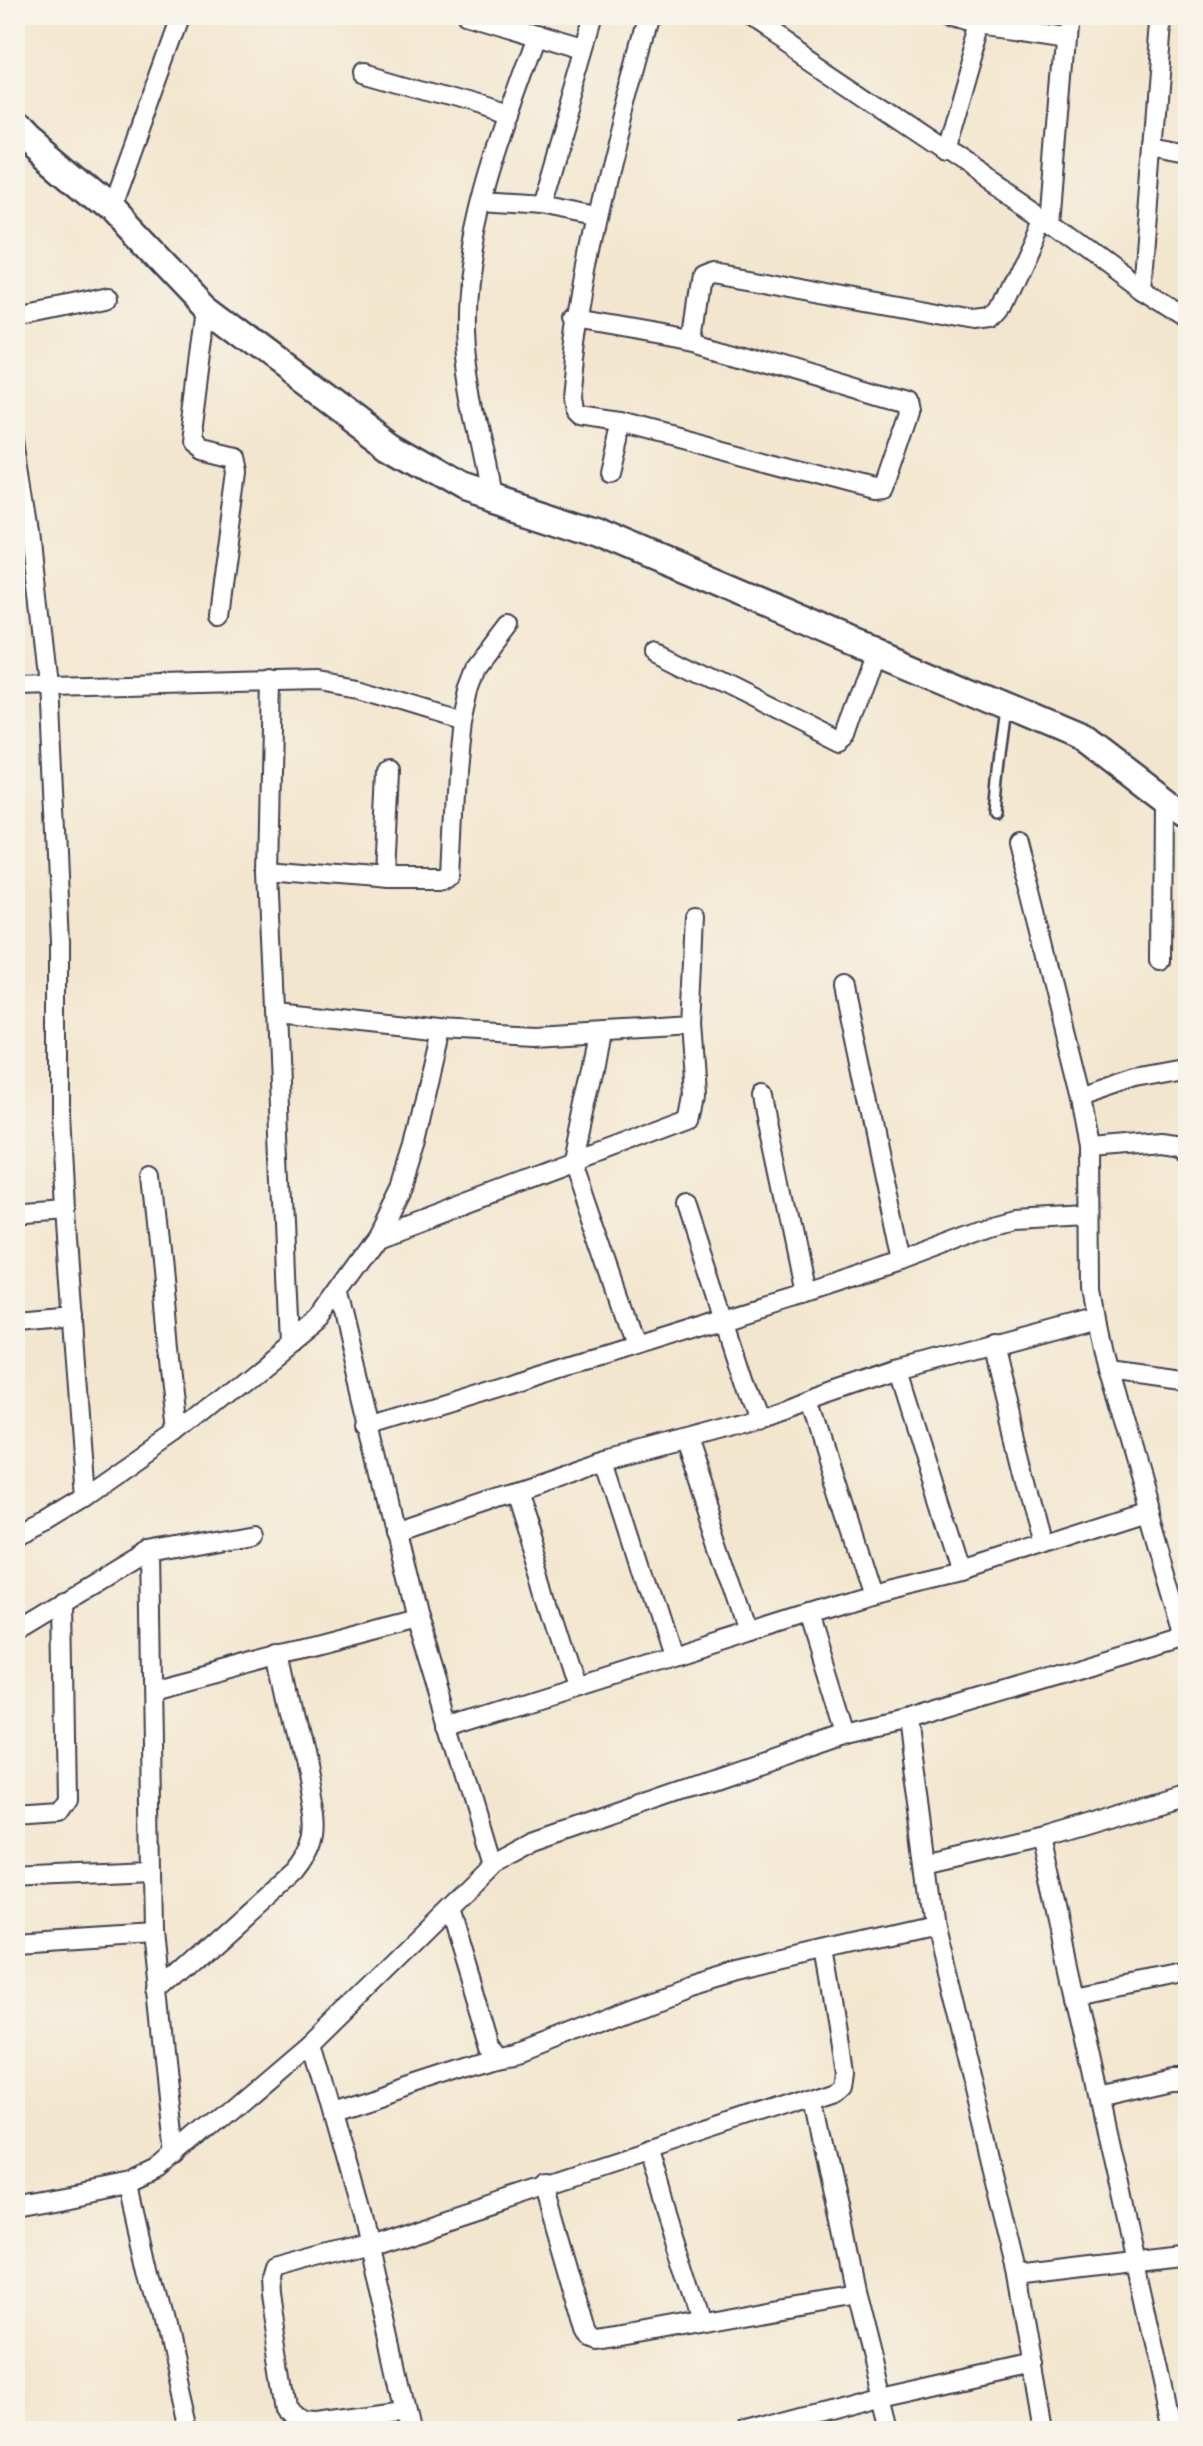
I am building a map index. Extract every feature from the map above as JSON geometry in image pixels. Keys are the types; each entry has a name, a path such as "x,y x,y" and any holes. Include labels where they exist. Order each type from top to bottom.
{"street":[{"path":"466,12 584,48"},
{"path":"539,206 596,12"},
{"path":"576,318 697,340 907,403 909,412 886,487 874,490 620,423 576,417 570,412 576,318 596,216 651,12"},
{"path":"736,12 1190,321"},
{"path":"948,12 1067,34"},
{"path":"697,340 693,328 699,284 705,274 712,273 976,320 991,319 1000,310 1046,221 1069,12"},
{"path":"1140,290 1164,12"},
{"path":"112,209 182,18"},
{"path":"944,154 982,21"},
{"path":"493,497 465,330 468,284 482,202 538,32"},
{"path":"363,74 509,115"},
{"path":"12,121 112,209 206,308 390,446 464,488 598,532 1080,737 1190,821"},
{"path":"1152,148 1190,155"},
{"path":"482,202 596,216"},
{"path":"12,319 108,299"},
{"path":"206,308 189,443 198,450 236,458 240,472 220,613"},
{"path":"608,472 620,423"},
{"path":"14,428 22,539 47,686 60,958 59,1112 86,1496"},
{"path":"270,870 384,879 444,879 452,875 462,719 477,667 508,626"},
{"path":"658,652 840,743 846,738 877,650"},
{"path":"273,680 270,870 289,1344"},
{"path":"12,688 273,680 339,683 462,719"},
{"path":"384,879 389,770"},
{"path":"1162,800 1162,960"},
{"path":"12,2206 132,2184 158,2171 311,2041 492,1864 534,1841 846,1733 1187,1635 1106,1370 1095,1318 1088,1216 1089,1150 1080,1094 1015,837"},
{"path":"378,1234 689,1118 694,1096 689,1027 694,919"},
{"path":"842,985 900,1262"},
{"path":"276,1012 440,1031 536,1036 689,1027"},
{"path":"12,1536 86,1496 178,1434 318,1320 378,1234 401,1188 440,1031"},
{"path":"600,1034 572,1164 634,1344"},
{"path":"1080,1094 1136,1076 1190,1066"},
{"path":"760,1099 802,1293"},
{"path":"1089,1150 1166,1144 1190,1150"},
{"path":"151,1174 178,1434"},
{"path":"687,1205 757,1419"},
{"path":"12,1218 64,1214"},
{"path":"368,1427 900,1262 1016,1220 1088,1216"},
{"path":"339,1292 368,1427 417,1620 492,1864"},
{"path":"12,1323 72,1318"},
{"path":"395,1531 606,1460 757,1419 899,1371 1095,1318"},
{"path":"993,1344 1043,1546"},
{"path":"1106,1370 1190,1380"},
{"path":"899,1371 962,1572"},
{"path":"808,1402 869,1594"},
{"path":"685,1440 750,1632"},
{"path":"606,1460 669,1656"},
{"path":"514,1490 576,1685"},
{"path":"449,1727 869,1594 962,1572 1148,1512"},
{"path":"12,1633 148,1551 250,1532"},
{"path":"148,1551 154,1935 177,2157"},
{"path":"12,1814 59,1811 68,1798 65,1600"},
{"path":"809,1613 846,1733"},
{"path":"151,1689 417,1620"},
{"path":"158,1992 309,1852 316,1830 314,1811 280,1654"},
{"path":"905,1719 932,1926 1018,2276 1045,2434"},
{"path":"924,1864 1042,1837 1190,1793"},
{"path":"1042,1837 1174,2434"},
{"path":"12,1876 151,1870"},
{"path":"448,1910 490,2046 499,2057"},
{"path":"332,2111 516,2054 687,1986 932,1926"},
{"path":"12,1944 154,1935"},
{"path":"404,2411 303,2423 294,2418 288,2407 270,2295 268,2280 272,2270 368,2244 836,2088 846,2075 826,1952"},
{"path":"1077,1996 1190,1972"},
{"path":"311,2041 368,2244 410,2434"},
{"path":"1100,2098 1190,2081"},
{"path":"812,2099 852,2295 888,2434"},
{"path":"647,2150 701,2322"},
{"path":"545,2183 592,2338 608,2341 852,2295"},
{"path":"132,2184 189,2434"},
{"path":"1018,2276 1190,2255"},
{"path":"745,2434 880,2398 1033,2364"}],"lane":[{"path":"994,810 1006,706"}]}
